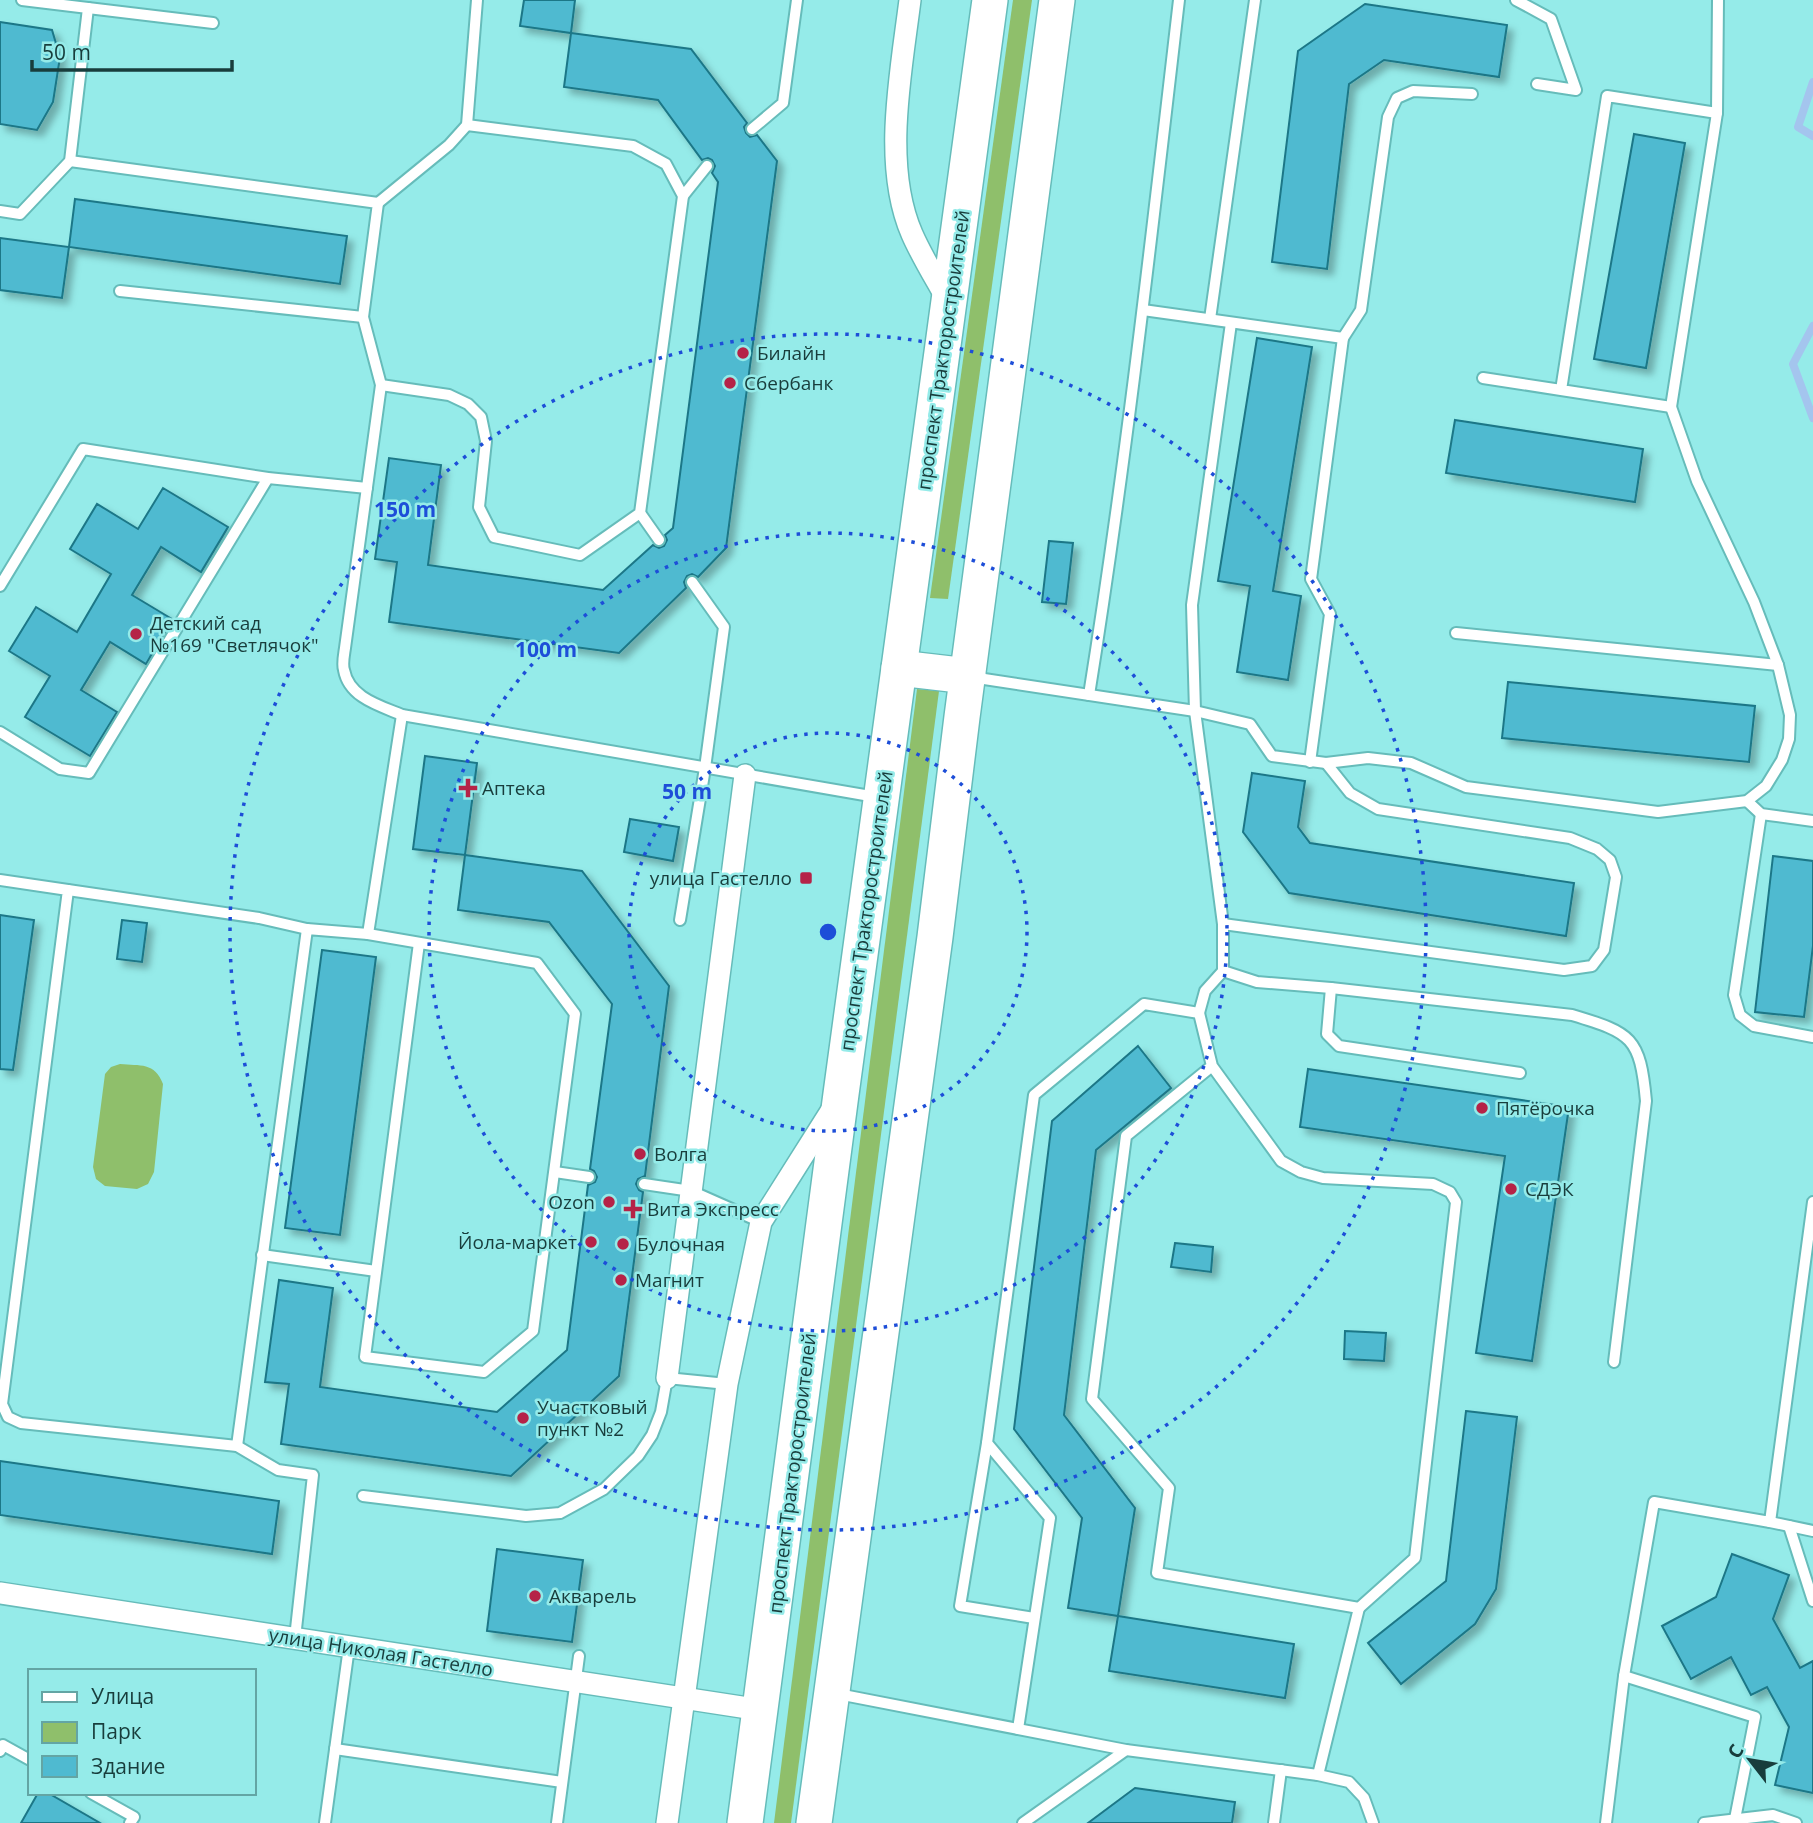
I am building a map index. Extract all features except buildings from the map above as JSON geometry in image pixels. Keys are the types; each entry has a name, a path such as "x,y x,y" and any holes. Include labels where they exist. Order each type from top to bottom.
{"main road":[{"name":"проспект Тракторостроителей","path":"746,1823 841,1094 990,0"},
{"path":"814,1823 935,937 1057,0"},
{"path":"899,668 968,676"}],"street":[{"path":"910,0 897,105 896,174 911,233 949,304"},
{"path":"667,1378 745,775"},
{"path":"667,1823 727,1384 761,1222 841,1094"},
{"name":"улица Николая Гастелло","path":"0,1593 761,1710"}],"lane":[{"path":"22,0 213,23"},
{"path":"477,0 467,125 449,145 378,203 363,317 380,384 343,670 350,686 363,698 402,715 882,798"},
{"path":"752,129 783,103 797,0"},
{"path":"1090,695 1143,310 1179,0"},
{"path":"1210,319 1255,0"},
{"path":"1516,0 1551,19 1576,90 1537,84"},
{"path":"968,676 1195,711 1250,724 1272,755 1326,763 1368,758 1411,763 1466,787 1658,812 1747,801 1766,786 1782,760 1789,739 1790,715 1778,665 1755,602 1697,481 1671,407 1717,113 1718,0"},
{"path":"0,211 20,214 70,162 88,8"},
{"path":"1310,762 1330,614 1311,579 1343,338 1361,310 1388,117 1397,98 1413,91 1472,94"},
{"path":"1561,390 1606,96 1717,113"},
{"path":"467,125 633,146 666,164 683,196"},
{"path":"70,162 378,203"},
{"path":"659,541 640,513 683,196 707,166"},
{"path":"120,291 363,317"},
{"path":"1143,310 1343,338"},
{"path":"1231,323 1192,605 1195,711 1223,924 1223,971 1205,991 1199,1013 1212,1066 1281,1161 1301,1172 1323,1178 1433,1184 1450,1192 1456,1202 1415,1558 1359,1608 1318,1775"},
{"path":"1483,378 1671,407"},
{"path":"380,384 449,395 468,404 481,417 486,441 478,507 494,537 580,555 640,513"},
{"path":"0,586 83,449 268,478 367,488"},
{"path":"0,732 60,769 89,772 268,478"},
{"path":"680,920 705,768 724,627 692,583"},
{"path":"1456,633 1778,665"},
{"path":"368,934 402,715"},
{"path":"1223,924 1564,970 1592,966 1604,950 1616,877 1610,860 1597,849 1570,838 1378,809 1350,793 1326,763"},
{"path":"1747,801 1761,814 1813,821"},
{"path":"1761,814 1734,995 1740,1014 1754,1026 1813,1037"},
{"path":"0,880 258,918 307,929 368,934 537,963 575,1014 555,1172 533,1331 484,1372 365,1357 419,943"},
{"path":"68,890 2,1404 8,1418 20,1423 237,1446 278,1469 313,1475 295,1639"},
{"path":"237,1446 307,929"},
{"path":"1223,971 1257,982 1572,1015 1608,1026 1632,1043 1642,1064 1646,1101 1614,1362"},
{"path":"1331,988 1326,1034 1339,1046 1520,1073"},
{"path":"1034,1618 960,1606 987,1443 1034,1095 1144,1004 1199,1013"},
{"path":"1212,1066 1126,1136 1092,1399 1169,1488 1157,1573 1359,1608"},
{"path":"555,1172 589,1177"},
{"path":"644,1184 691,1191 761,1222"},
{"path":"1770,1522 1813,1202"},
{"path":"262,1255 376,1271"},
{"path":"363,1496 526,1516 560,1513 604,1489 638,1456 652,1435 662,1412 667,1378 727,1384"},
{"path":"987,1443 1050,1518 1018,1729"},
{"path":"1606,1823 1625,1676 1654,1502 1813,1531"},
{"path":"1789,1526 1813,1601"},
{"path":"325,1823 349,1647"},
{"path":"557,1823 579,1657"},
{"path":"1625,1676 1755,1717 1735,1819"},
{"path":"832,1692 1126,1750 1318,1775 1349,1782 1364,1798 1373,1823"},
{"path":"0,1751 3,1745 28,1759"},
{"path":"335,1749 562,1782"},
{"path":"1023,1823 1126,1750"},
{"path":"1274,1823 1280,1770"},
{"path":"95,1795 134,1816 130,1823"},
{"path":"1704,1823 1735,1819 1773,1819 1796,1823"}],"green space":[{"path":"1013,0 1032,0 948,599 930,598"},
{"path":"917,689 939,691 791,1823 774,1823"},
{"path":"120,1064 146,1066 156,1072 163,1084 154,1172 148,1184 137,1189 105,1186 96,1179 93,1167 105,1074 111,1067"}],"waterway":[{"path":"1813,82 1798,127 1813,136"},
{"path":"1813,326 1793,364 1813,418"}],"place":[{"name":"Билайн","path":"743,353"},
{"name":"Сбербанк","path":"730,383"},
{"name":"Детский сад №169 \"Светлячок\"","path":"136,634"},
{"name":"Аптека","path":"468,788"},
{"name":"улица Гастелло","path":"806,878"},
{"name":"Пятёрочка","path":"1482,1108"},
{"name":"Волга","path":"640,1154"},
{"name":"СДЭК","path":"1511,1189"},
{"name":"Ozon","path":"609,1202"},
{"name":"Вита Экспресс","path":"633,1209"},
{"name":"Йола-маркет","path":"591,1242"},
{"name":"Булочная","path":"623,1244"},
{"name":"Магнит","path":"621,1280"},
{"name":"Участковый пункт №2","path":"523,1418"},
{"name":"Акварель","path":"535,1596"}]}
